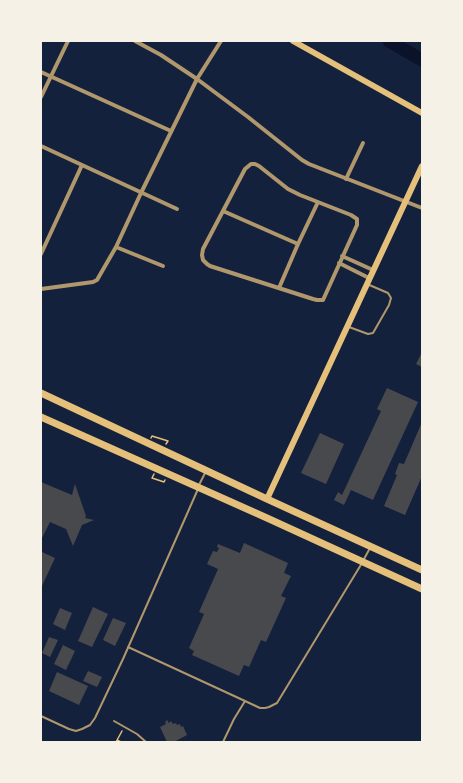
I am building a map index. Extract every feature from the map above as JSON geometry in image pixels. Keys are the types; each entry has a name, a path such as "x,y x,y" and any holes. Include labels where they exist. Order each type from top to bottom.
{"highway":[{"path":"41,393 422,570"},
{"path":"41,417 422,589"}],"main road":[{"path":"293,41 422,113"},
{"path":"267,499 422,166"}],"street":[{"path":"41,97 68,41"},
{"path":"135,41 161,55 197,79 302,160 346,179 422,208"},
{"path":"41,289 93,282 96,280 116,247 197,79 221,41"},
{"path":"41,72 171,131"},
{"path":"346,179 363,143"},
{"path":"41,146 177,209"},
{"path":"253,164 259,166 288,189 318,202 351,215 358,221 323,300 313,299 210,266 204,260 202,255 203,249 245,169 249,165 253,164"},
{"path":"41,254 82,165"},
{"path":"279,288 318,202"},
{"path":"223,211 298,244"},
{"path":"116,247 163,266"},
{"path":"342,256 373,270"},
{"path":"339,263 370,278"}],"lane":[{"path":"347,327 368,334 373,333 389,305 391,298 388,293 367,284"},
{"path":"41,716 76,731 90,725 95,718 206,470"},
{"path":"128,647 260,708 265,708 277,703 371,546"},
{"path":"223,742 245,701"},
{"path":"114,721 137,734 146,742"}],"path":[{"path":"152,436 168,441 165,448"},
{"path":"154,472 152,478 164,482"},
{"path":"121,742 117,741 124,727"}],"building":[{"path":"422,352 422,367 416,364"},
{"path":"387,388 418,402 373,500 351,490 344,505 334,500 338,492 342,495 381,411 377,409"},
{"path":"422,422 422,476 405,515 384,506 397,475 395,474 399,463 404,464"},
{"path":"320,433 344,444 326,484 301,473"},
{"path":"41,482 72,495 75,484 86,516 85,518 94,520 82,525 73,546 66,529 50,522 41,540"},
{"path":"244,543 288,563 284,573 291,576 281,596 286,598 266,642 261,640 249,667 244,665 239,676 192,655 194,651 189,648 204,614 199,612 218,569 207,564 213,551 217,552 219,548 217,547 218,544 240,553"},
{"path":"42,552 55,558 41,588 41,555"},
{"path":"93,607 108,614 92,647 78,641"},
{"path":"60,608 72,613 65,630 53,624"},
{"path":"113,618 126,623 115,646 103,640"},
{"path":"49,637 58,640 50,657 42,653"},
{"path":"63,645 75,651 66,670 54,664"},
{"path":"88,671 102,677 97,687 83,681"},
{"path":"57,672 88,686 79,705 49,691"},
{"path":"167,720 169,723 171,721 173,724 176,723 177,725 180,724 181,727 183,726 187,735 174,742 167,742 160,727 166,724 165,722"}],"waterway":[{"path":"389,41 422,60"}]}
